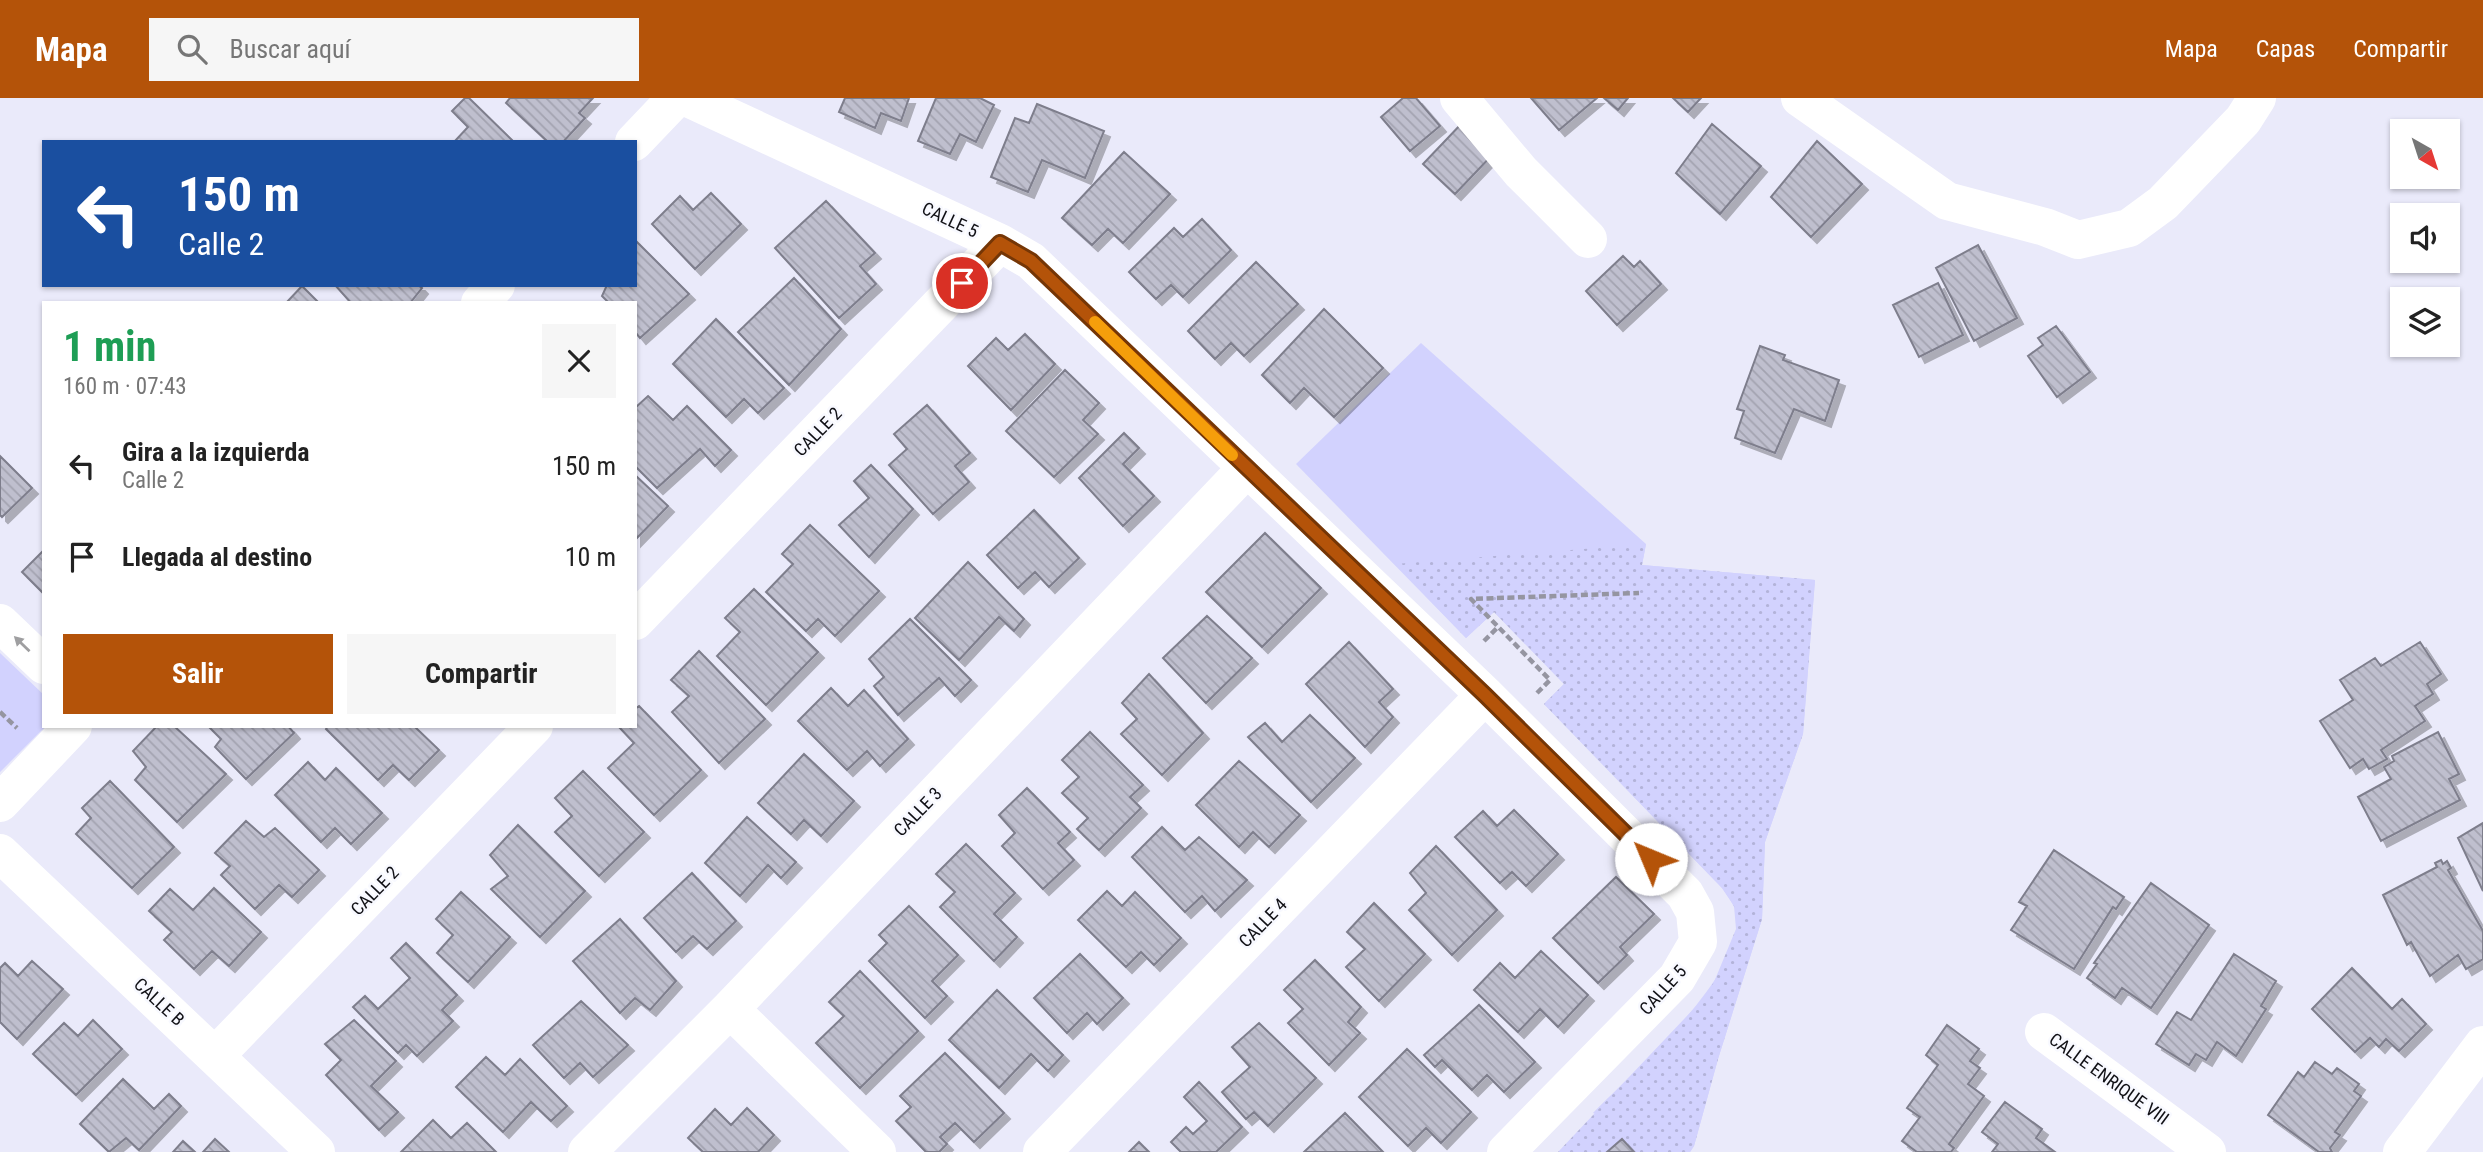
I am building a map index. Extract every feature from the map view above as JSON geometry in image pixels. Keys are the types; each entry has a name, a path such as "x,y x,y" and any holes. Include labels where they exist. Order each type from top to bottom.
{"street":[{"path":"636,140 676,98"},
{"name":"CALLE 5","path":"688,98 1000,243 1031,261 1245,469 1497,707 1685,894 1699,928 1693,955 1677,978 1506,1152"},
{"path":"1460,98 1521,172 1588,239"},
{"path":"1800,98 1947,201 2045,227 2078,240 2129,228 2163,203 2243,120 2256,98"},
{"name":"CALLE 2","path":"637,619 1000,243"},
{"path":"482,301 494,287"},
{"name":"CALLE 3","path":"587,1152 730,1009 1245,469"},
{"path":"0,623 42,663"},
{"name":"CALLE 4","path":"1042,1152 1497,707"},
{"path":"0,803 71,728"},
{"name":"CALLE 2","path":"216,1055 532,728"},
{"name":"CALLE B","path":"0,853 316,1152"},
{"path":"730,1009 877,1152"},
{"name":"CALLE ENRIQUE VIII","path":"2043,1032 2207,1152"},
{"path":"2402,1152 2483,1045"}],"path":[{"path":"1497,707 1550,680 1471,599 1639,593"}],"shaded area":[{"path":"1421,343 1646,544 1642,565 1815,580 1803,734 1765,842 1762,919 1690,1152 1593,1113 1683,1022 1705,994 1723,966 1734,940 1737,916 1731,901 1722,888 1544,704 1564,684 1494,612 1466,638 1296,464"},
{"path":"1646,544 1642,565 1815,580 1803,734 1765,842 1762,919 1694,1146 1690,1152 1558,1152 1703,999 1714,982 1736,929 1734,906 1722,888 1544,704 1564,684 1494,612 1466,638 1395,564"},
{"path":"0,653 42,693 44,728 0,772"}],"building":[{"path":"465,98 469,98 512,140 456,140 468,127 452,111"},
{"path":"510,98 593,98 579,113 585,118 565,140 546,140 506,103"},
{"path":"845,98 909,98 901,121 881,113 875,128 839,112"},
{"path":"936,98 980,98 994,105 976,142 960,134 950,154 918,141"},
{"path":"1403,98 1416,98 1440,126 1410,151 1381,117"},
{"path":"1531,98 1597,98 1559,130"},
{"path":"1604,98 1628,98 1618,110"},
{"path":"1673,98 1701,98 1688,112"},
{"path":"1037,104 1104,131 1085,178 1042,160 1028,192 991,177 1015,118 1029,123"},
{"path":"1464,121 1496,151 1455,194 1423,164"},
{"path":"1712,124 1761,166 1720,214 1676,173"},
{"path":"1817,141 1862,184 1811,237 1771,197"},
{"path":"1124,152 1170,194 1123,243 1108,229 1092,245 1062,218"},
{"path":"711,193 741,224 695,269 652,224 680,196 693,210"},
{"path":"826,201 875,253 860,266 876,284 839,318 775,248"},
{"path":"1202,219 1231,250 1183,297 1171,285 1156,299 1129,272 1174,228 1183,237"},
{"path":"637,242 689,294 640,338 637,334 637,301 607,301 602,296 606,287 637,287"},
{"path":"1978,245 2017,318 1974,341 1936,268"},
{"path":"1623,256 1634,267 1640,261 1661,284 1617,325 1586,291"},
{"path":"1256,262 1298,304 1244,356 1231,343 1215,359 1188,331"},
{"path":"794,278 841,329 789,385 738,332"},
{"path":"1938,283 1963,335 1919,357 1893,305"},
{"path":"303,287 317,301 288,301"},
{"path":"337,287 422,288 412,301 349,301"},
{"path":"1324,309 1383,368 1334,417 1304,388 1290,403 1262,375"},
{"path":"716,319 784,388 758,413 744,399 726,417 673,364"},
{"path":"2056,326 2090,372 2057,397 2028,356 2043,345 2038,338"},
{"path":"1025,334 1055,364 1011,410 968,366 996,338 1008,350"},
{"path":"1760,346 1785,355 1783,360 1839,380 1825,421 1794,409 1775,453 1735,438 1744,411 1737,409"},
{"path":"1065,370 1099,403 1083,420 1098,434 1054,477 1006,431"},
{"path":"648,396 673,420 687,406 731,450 715,466 700,449 657,488 637,468 637,406"},
{"path":"927,405 970,453 955,466 969,482 933,514 889,465 907,449 894,434"},
{"path":"1124,433 1139,448 1123,464 1154,496 1123,526 1079,478"},
{"path":"0,456 32,488 2,517 0,515"},
{"path":"871,465 913,509 869,557 839,525 869,498 854,481"},
{"path":"637,477 668,506 637,538"},
{"path":"1034,510 1079,558 1049,587 1035,572 1018,588 987,555"},
{"path":"810,525 879,591 835,636 818,619 806,631 766,592 793,564 782,554"},
{"path":"1265,533 1321,588 1262,647 1206,592"},
{"path":"42,552 42,592 22,572"},
{"path":"968,562 1024,619 1014,631 999,617 959,660 915,618"},
{"path":"754,589 818,652 766,705 717,656 740,632 725,618"},
{"path":"1207,616 1252,658 1206,703 1163,658"},
{"path":"910,619 971,680 955,696 939,678 898,715 874,686 884,677 869,659"},
{"path":"1349,642 1393,689 1379,702 1393,717 1365,747 1306,684"},
{"path":"2420,642 2441,674 2427,684 2433,694 2415,706 2425,721 2381,750 2387,759 2369,769 2363,759 2350,768 2320,721 2353,700 2340,680 2375,658 2381,666"},
{"path":"699,651 765,719 719,763 672,712 689,696 671,680"},
{"path":"1149,674 1203,733 1162,775 1121,734 1137,719 1122,703"},
{"path":"831,688 848,706 864,690 908,739 880,766 867,751 847,770 798,721"},
{"path":"639,706 701,770 654,815 608,768 634,743 620,728 637,728"},
{"path":"1310,715 1355,758 1311,802 1248,737 1265,723 1282,742"},
{"path":"155,728 176,728 226,774 177,822 135,780 146,767 133,751"},
{"path":"210,728 290,728 294,733 246,779 215,747 221,739"},
{"path":"416,728 439,750 409,780 393,765 378,780 326,729"},
{"path":"1090,732 1143,785 1130,797 1141,808 1099,850 1077,829 1088,818 1062,793 1079,777 1062,760"},
{"path":"2438,732 2459,774 2449,779 2460,800 2381,841 2358,797 2391,779 2384,767 2394,761 2392,756"},
{"path":"804,754 854,801 821,836 804,820 791,834 758,803"},
{"path":"1239,761 1300,815 1269,847 1253,832 1239,847 1196,805"},
{"path":"308,762 325,780 336,768 382,813 351,844 335,828 321,842 275,795"},
{"path":"583,771 644,832 599,876 555,832 572,816 555,798"},
{"path":"110,781 174,847 132,888 76,834 91,818 82,808"},
{"path":"1027,788 1070,832 1058,843 1074,860 1043,889 1002,846 1015,833 999,815"},
{"path":"1514,810 1558,854 1526,886 1512,872 1500,883 1455,837 1483,811 1497,826"},
{"path":"747,817 796,862 781,878 768,865 740,896 705,863"},
{"path":"246,821 264,837 275,828 319,870 292,897 279,885 255,909 221,875 230,866 215,853"},
{"path":"2483,823 2483,891 2458,838"},
{"path":"518,825 585,891 540,937 491,889 508,876 490,855"},
{"path":"1162,827 1185,850 1199,837 1247,880 1215,911 1202,896 1185,912 1132,857"},
{"path":"966,844 1015,893 994,914 1017,937 994,961 940,907 955,892 936,874"},
{"path":"1436,846 1497,910 1452,955 1409,910 1426,893 1410,873"},
{"path":"2054,850 2124,897 2116,909 2113,907 2074,969 2011,930 2027,906 2019,902"},
{"path":"2441,860 2443,864 2447,861 2451,868 2448,870 2483,931 2483,959 2466,969 2458,955 2430,976 2411,942 2407,945 2383,895 2437,867 2435,863"},
{"path":"692,873 736,921 707,949 693,936 676,952 644,918"},
{"path":"1616,877 1654,914 1620,947 1627,955 1598,983 1553,938"},
{"path":"2151,883 2209,925 2151,1008 2122,988 2115,998 2087,978 2097,964 2094,963"},
{"path":"214,888 261,932 229,966 212,951 194,969 164,940 172,932 149,911 170,889 193,910"},
{"path":"1107,891 1122,906 1135,892 1181,938 1154,965 1141,952 1126,967 1078,920"},
{"path":"461,892 510,937 468,982 437,953 453,935 436,919"},
{"path":"1374,903 1425,954 1379,1001 1346,967 1365,949 1347,932"},
{"path":"909,906 958,955 932,981 947,996 925,1018 869,961 887,943 879,935"},
{"path":"620,919 676,981 650,1010 635,998 620,1013 573,961"},
{"path":"406,943 457,995 442,1010 453,1021 417,1056 406,1045 398,1053 353,1007 365,996 378,1009 410,978 391,958"},
{"path":"1541,951 1588,995 1558,1027 1540,1009 1518,1032 1474,990 1500,963 1515,978"},
{"path":"1080,954 1123,998 1097,1024 1087,1013 1067,1033 1034,998"},
{"path":"2234,954 2276,981 2261,1006 2266,1009 2236,1056 2217,1042 2206,1060 2196,1054 2189,1065 2156,1044 2177,1012 2191,1020"},
{"path":"1315,960 1361,1007 1348,1022 1360,1033 1329,1065 1288,1023 1303,1009 1284,990"},
{"path":"32,961 63,989 17,1039 0,1022 0,968 5,963 18,976"},
{"path":"2352,968 2392,1009 2402,999 2426,1024 2399,1051 2386,1039 2379,1047 2370,1038 2355,1052 2312,1009"},
{"path":"860,971 918,1031 860,1088 816,1043 844,1016 829,1002"},
{"path":"997,990 1063,1055 1048,1071 1031,1054 999,1088 949,1040"},
{"path":"581,1001 628,1045 593,1077 580,1063 564,1078 533,1045"},
{"path":"1479,1005 1535,1062 1504,1092 1487,1075 1472,1090 1442,1060 1435,1067 1424,1055"},
{"path":"93,1020 122,1049 76,1095 33,1054 64,1023 78,1036"},
{"path":"354,1020 396,1061 371,1086 398,1112 379,1130 326,1075 341,1060 325,1044"},
{"path":"1259,1023 1316,1078 1268,1126 1254,1112 1246,1119 1222,1092 1250,1067 1232,1047"},
{"path":"1947,1025 1979,1049 1970,1061 1980,1068 1968,1084 1984,1096 1949,1144 1954,1148 1951,1152 1917,1152 1902,1141 1920,1117 1907,1108 1938,1065 1926,1055"},
{"path":"1407,1049 1471,1112 1441,1143 1426,1128 1408,1146 1359,1097"},
{"path":"945,1053 1004,1113 974,1142 955,1123 940,1137 947,1144 939,1152 926,1152 896,1121 911,1107 900,1096"},
{"path":"486,1057 505,1075 520,1059 567,1106 551,1121 531,1102 503,1132 456,1087"},
{"path":"2315,1062 2332,1074 2337,1068 2359,1084 2354,1091 2361,1096 2335,1132 2340,1135 2330,1148 2332,1152 2319,1152 2268,1115 2298,1072 2304,1077"},
{"path":"123,1079 154,1109 169,1094 181,1106 139,1150 126,1138 109,1152 80,1124"},
{"path":"1199,1082 1242,1127 1216,1152 1181,1152 1171,1142 1186,1127 1193,1134 1207,1121 1184,1097"},
{"path":"2005,1102 2042,1129 2036,1138 2055,1152 1992,1152 1998,1144 1982,1132"},
{"path":"747,1108 774,1135 758,1152 703,1152 688,1138 715,1109 731,1125"},
{"path":"1345,1113 1383,1152 1304,1152"},
{"path":"433,1120 451,1138 467,1123 496,1152 401,1152"},
{"path":"215,1139 229,1152 203,1152"},
{"path":"1622,1139 1634,1152 1607,1152"},
{"path":"183,1141 195,1152 173,1152"},
{"path":"1139,1142 1149,1152 1129,1152"}],"slow traffic":[{"path":"1095,322 1232,455"}],"route":[{"path":"962,283 1000,243 1031,261 1245,469 1485,695 1651,859"}]}
